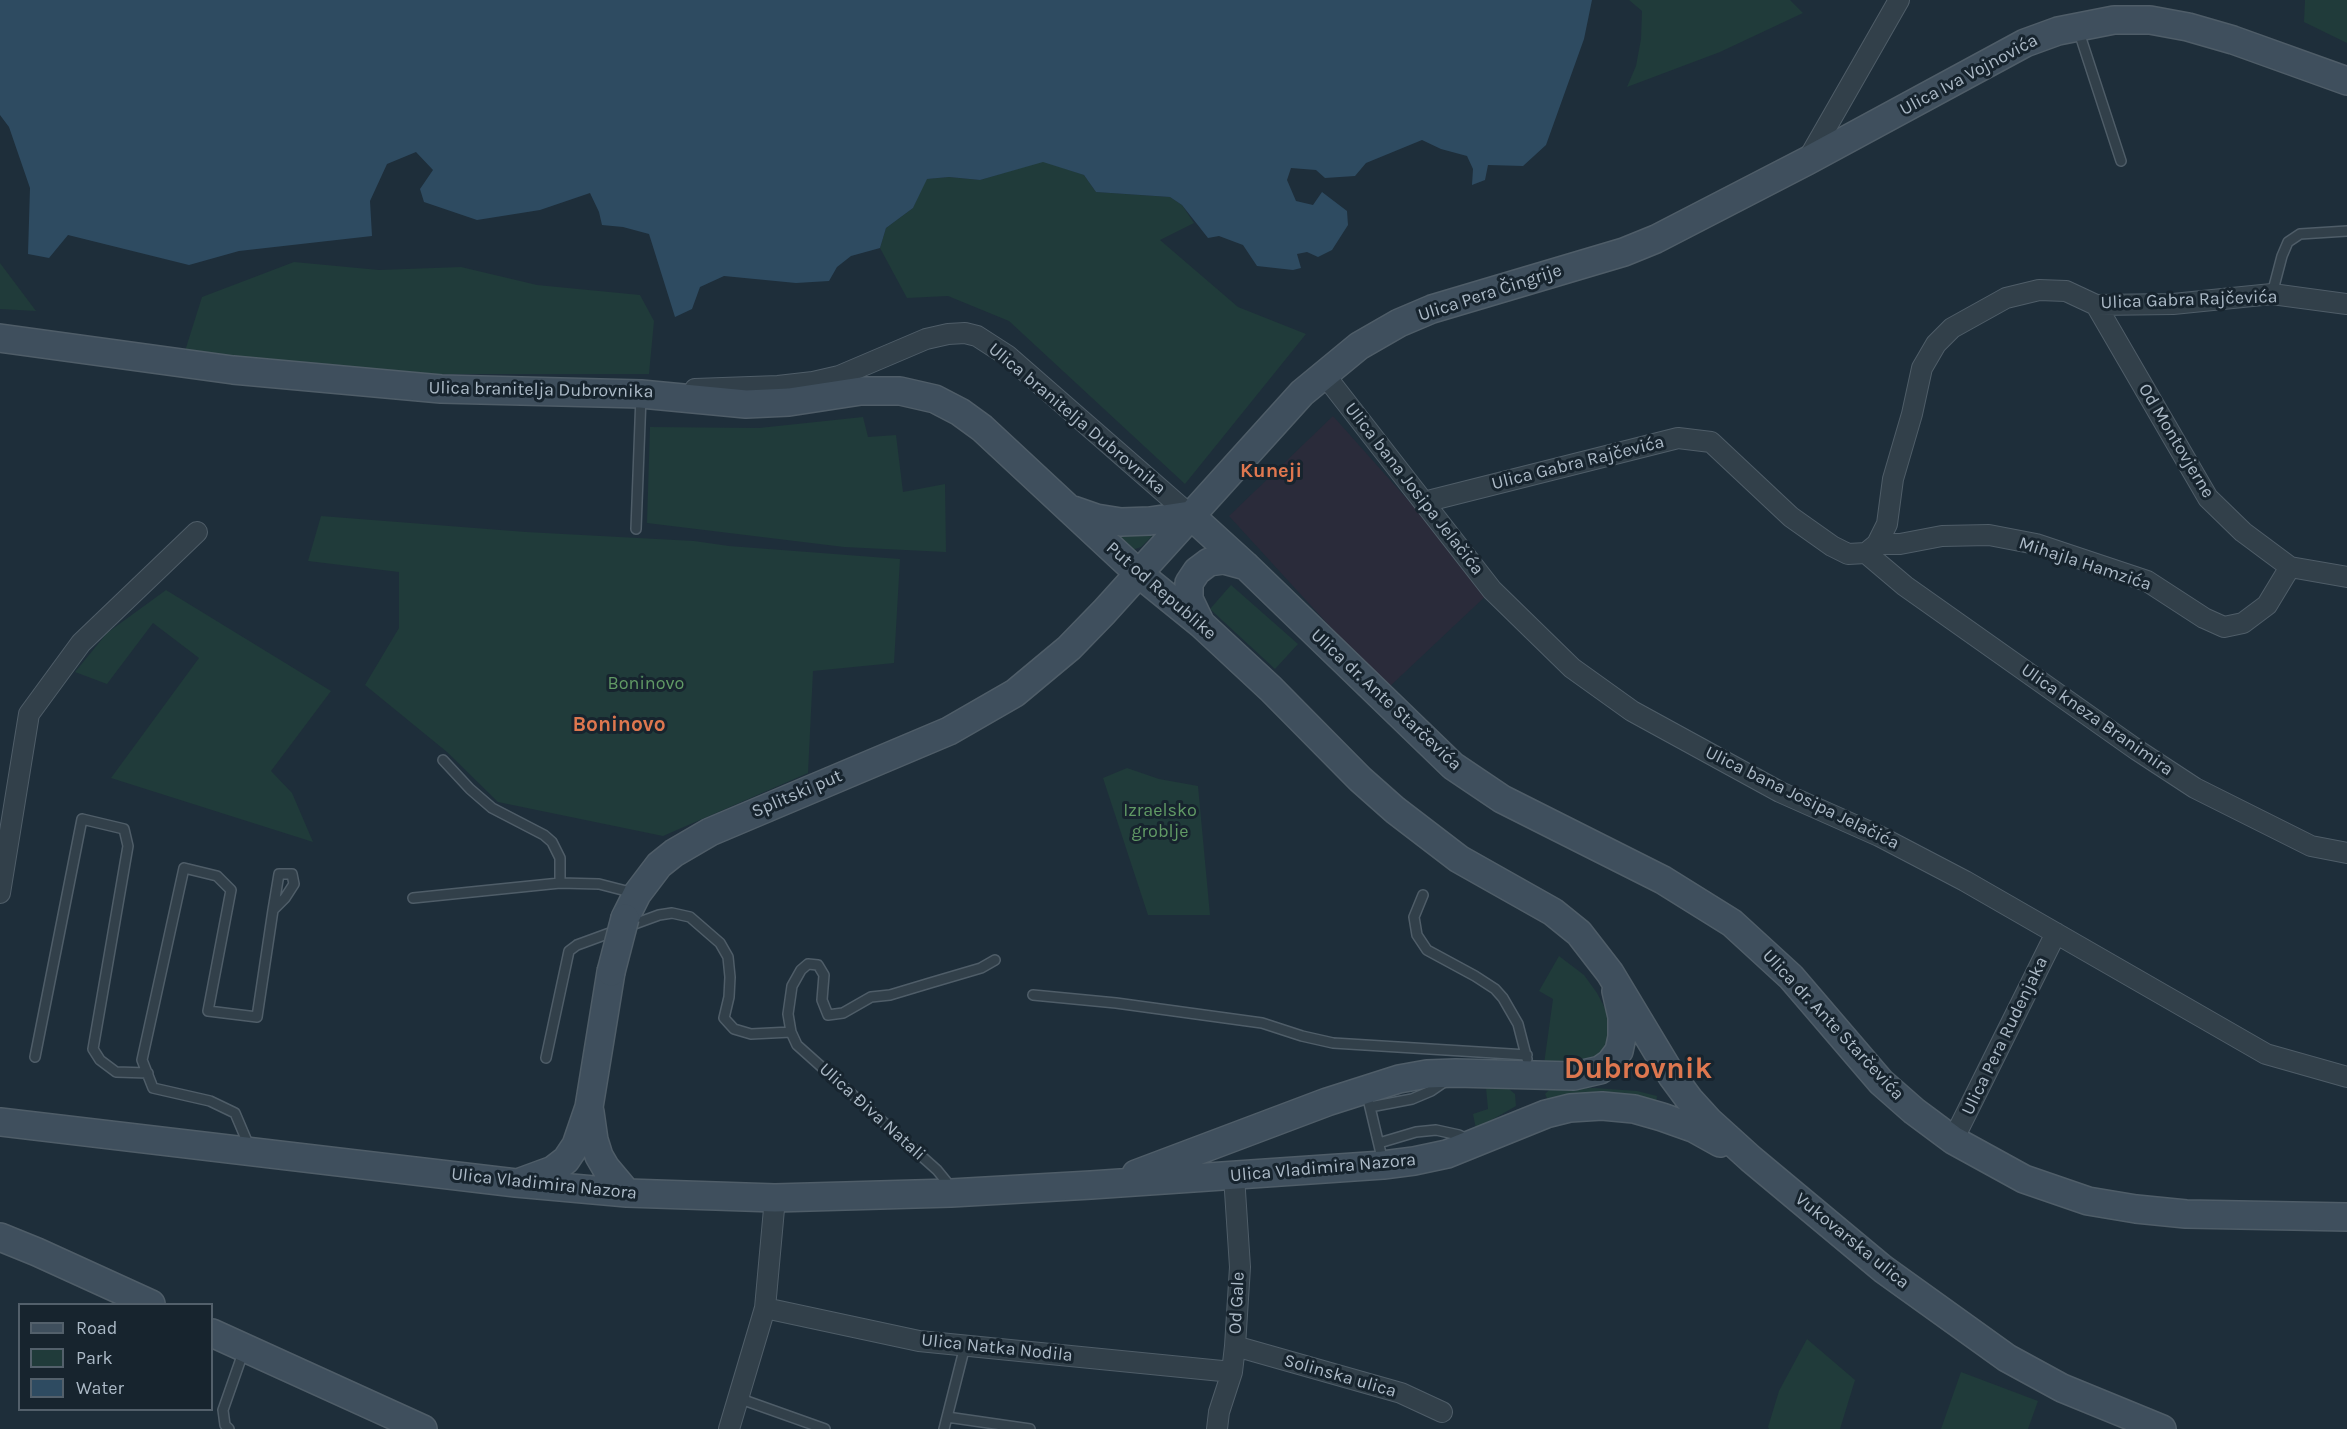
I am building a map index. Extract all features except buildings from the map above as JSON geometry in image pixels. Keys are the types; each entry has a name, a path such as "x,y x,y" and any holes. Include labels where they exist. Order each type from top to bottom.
{"main road":[{"name":"Ulica Iva Vojnovića","path":"1807,161 2025,43 2077,26 2114,20 2150,20 2188,27 2233,40 2347,81"},
{"name":"Ulica Pera Čingrije","path":"1190,515 1302,393 1359,346 1399,323 1432,309 1624,252 1693,222 1807,161"},
{"name":"Ulica branitelja Dubrovnika","path":"0,338 233,370 441,389 641,394"},
{"name":"Put od Republike","path":"641,394 746,404 789,402 861,391 900,391 935,399 960,412 982,428 1138,573 1201,624 1271,689 1360,779 1395,810 1459,859 1567,922 1593,949 1610,973"},
{"path":"1069,509 1096,518 1121,522 1160,520 1190,515"},
{"name":"Ulica dr. Ante Starčevića","path":"1190,515 1453,766 1502,799 1663,880 1732,923 1791,977 1881,1082 1914,1111 1953,1140 2024,1179 2088,1201 2186,1214 2347,1217"},
{"name":"Splitski put","path":"516,1184 553,1170 566,1160 576,1145 589,1107 611,972 625,918 637,894 659,865 674,853 710,832 949,731 996,705 1035,678 1069,648 1190,515"},
{"path":"1201,624 1189,599 1189,583 1197,571 1209,562 1224,560 1246,566"},
{"name":"Ulica Vladimira Nazora","path":"1091,1185 1146,1170 1226,1140 1368,1097 1427,1074 1528,1066 1587,1075 1600,1070 1610,1063 1619,1051 1622,1037 1622,1017 1610,973"},
{"name":"Vukovarska ulica","path":"1610,973 1672,1076 1708,1121 1883,1269 2007,1359 2062,1388 2162,1429"},
{"path":"1520,1124 1527,1102 1528,1066"},
{"name":"Ulica Vladimira Nazora","path":"0,1122 516,1184 627,1193 776,1198 951,1193 1233,1176 1381,1154 1436,1156 1475,1144 1520,1124 1570,1108 1602,1106 1634,1109 1693,1128 1751,1159"},
{"name":"Splitski put","path":"589,1107 599,1156 627,1193"},
{"path":"1226,1140 1230,1151 1233,1176"},
{"path":"0,1237 38,1252 147,1303"},
{"path":"213,1333 423,1429"}],"street":[{"path":"1807,161 1899,0"},
{"name":"Ulica Gabra Rajčevića","path":"1424,502 1678,438 1711,442 1791,516 1832,546 1848,554 1872,549 1887,524 1893,480 1912,414 1922,368 1936,344 1952,328 2006,298 2039,290 2066,291 2096,305 2173,304 2272,294 2347,304"},
{"name":"Od Montovjerne","path":"2096,305 2208,498 2243,532 2290,567 2347,577"},
{"name":"Ulica branitelja Dubrovnika","path":"641,394 813,382 839,376 926,339 965,333 977,336 1008,356 1190,515"},
{"name":"Ulica bana Josipa Jelačića","path":"1324,374 1492,590 1572,668 1632,711 1780,792 1889,841 2056,933 2265,1054 2347,1077"},
{"path":"0,893 29,714 81,643 197,532"},
{"name":"Mihajla Hamzića","path":"1872,549 1942,536 1989,535 2036,544 2147,580 2204,618 2224,627 2243,623 2267,605 2290,567"},
{"name":"Ulica kneza Branimira","path":"1872,549 1905,586 2137,750 2195,788 2310,846 2347,853"},
{"name":"Ulica Pera Rudenjaka","path":"1953,1140 2056,933"},
{"name":"Od Gale","path":"1217,1429 1219,1412 1232,1372 1240,1267 1233,1176"},
{"path":"729,1429 765,1308 776,1198"},
{"name":"Ulica Natka Nodila","path":"765,1308 919,1341 1232,1372"},
{"name":"Solinska ulica","path":"1235,1346 1401,1393 1442,1412"}],"lane":[{"path":"2077,26 2121,161"},
{"path":"2272,294 2288,242 2300,234 2347,231"},
{"path":"636,529 641,394"},
{"path":"443,760 492,808 544,835 552,842 560,858 560,883"},
{"path":"35,1057 82,819 124,828 128,846 93,1049 100,1060 116,1072 148,1073"},
{"path":"251,1151 235,1113 210,1101 153,1088 142,1060 184,868 218,876 231,890 208,1011 257,1017 273,910"},
{"path":"413,898 560,883 599,884 637,894"},
{"path":"1423,895 1414,917 1417,935 1428,950 1475,975 1495,989 1509,1006 1518,1024 1528,1066"},
{"path":"546,1058 569,951 577,945 659,915 672,913 690,917 720,943 728,957 730,976 729,997 724,1018 734,1029 751,1034 791,1032 788,1014 792,986 801,970 808,964 818,965 824,975 822,1000 828,1015 843,1013 871,997 890,995 981,968 995,960"},
{"name":"Ulica Vladimira Nazora","path":"1033,994 1262,1023 1333,1043 1528,1066"},
{"name":"Ulica Điva Natali","path":"791,1032 797,1045 937,1170 946,1181 951,1193"},
{"path":"1368,1097 1381,1154"},
{"path":"944,1429 965,1346"},
{"path":"229,1429 225,1425 223,1410 244,1348"},
{"path":"738,1398 825,1429"},
{"path":"947,1417 1030,1429"}],"shaded area":[{"path":"1333,416 1490,592 1387,689 1229,516"}],"green space":[{"path":"1629,0 1790,0 1803,13 1720,52 1627,87 1636,66 1641,39 1642,11"},
{"path":"2305,0 2347,0 2347,43 2304,22"},
{"path":"1043,161 1084,175 1096,192 1170,197 1182,205 1194,223 1160,240 1238,307 1306,334 1185,484 1009,321 948,296 907,298 880,248 886,228 913,208 926,179 949,177 980,180"},
{"path":"294,262 379,270 461,267 537,285 640,295 654,321 649,374 420,374 286,363 185,351 202,297"},
{"path":"0,263 36,311 0,309"},
{"path":"863,417 868,437 896,435 903,492 945,484 946,552 844,547 647,523 650,427 759,428"},
{"name":"Boninovo","path":"321,516 526,532 694,541 729,546 900,559 894,663 813,671 808,773 663,836 498,802 447,752 365,685 399,628 399,572 308,561"},
{"path":"1113,532 1156,532 1141,547 1131,549"},
{"path":"1231,585 1298,644 1275,669 1210,609"},
{"path":"166,590 331,691 271,771 292,793 313,842 111,778 199,658 153,623 107,684 75,672 107,633"},
{"name":"Izraelsko groblje","path":"1127,768 1159,779 1198,786 1210,915 1148,915 1103,778"},
{"path":"1559,956 1584,975 1608,1014 1611,1029 1608,1044 1602,1054 1587,1063 1544,1064 1553,999 1539,991"},
{"path":"1486,1088 1509,1089 1515,1094 1516,1106 1476,1129 1473,1114 1488,1109"},
{"path":"1594,1088 1637,1091 1657,1096 1656,1103 1548,1100 1545,1094 1550,1089"},
{"path":"1807,1339 1855,1380 1840,1429 1769,1429 1779,1391"},
{"path":"1961,1372 2038,1401 2028,1429 1941,1429"}],"water":[{"path":"0,0 1592,0 1584,39 1546,145 1523,166 1488,165 1485,180 1472,185 1473,169 1467,156 1441,149 1422,140 1366,163 1355,176 1325,178 1316,170 1291,168 1287,180 1296,201 1313,205 1322,192 1347,211 1348,225 1332,250 1318,257 1307,252 1297,254 1301,268 1293,270 1257,266 1243,245 1219,236 1208,238 1182,205 1170,197 1096,192 1084,175 1043,162 980,180 949,177 927,179 913,208 886,228 880,248 851,256 837,267 829,281 796,283 724,276 700,287 692,309 675,317 649,234 623,227 602,225 590,193 540,210 477,220 424,202 420,189 433,170 416,152 387,164 370,201 372,236 239,251 189,265 68,235 49,258 28,254 30,188 9,127 0,115"}],"district":[{"name":"Kuneji","path":"1271,471"},
{"name":"Boninovo","path":"619,725"},
{"name":"Dubrovnik","path":"1638,1069"}]}
